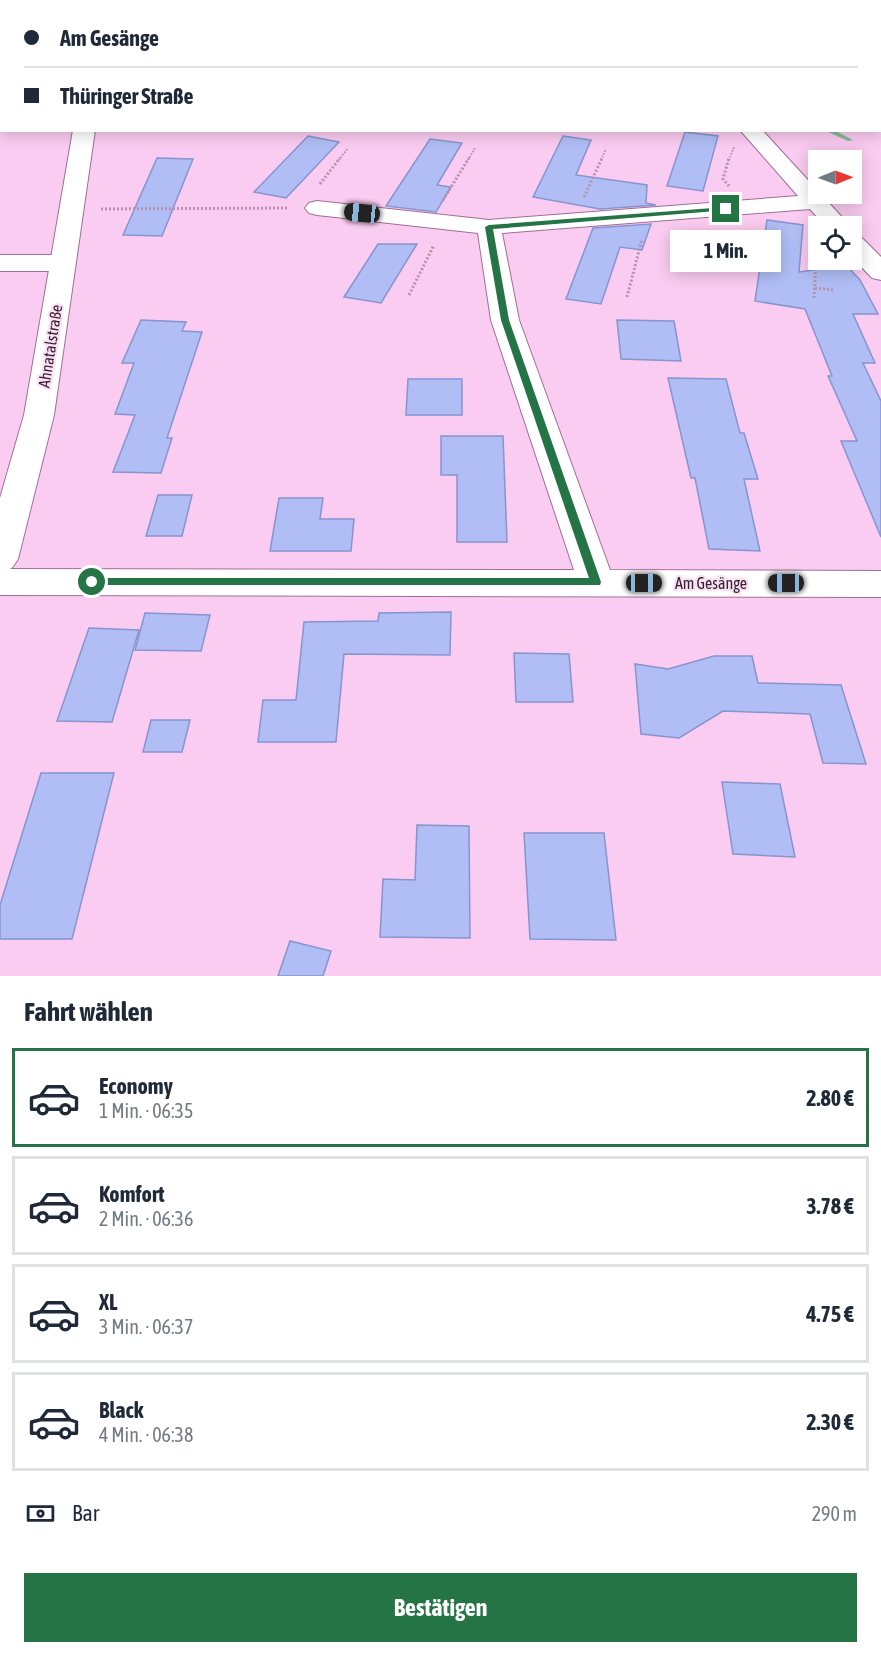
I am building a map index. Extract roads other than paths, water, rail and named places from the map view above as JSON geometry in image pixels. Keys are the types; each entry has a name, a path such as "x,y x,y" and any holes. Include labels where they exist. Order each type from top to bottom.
{"street":[{"name":"Ahnatalstraße","path":"0,559 39,415 84,132"},
{"path":"756,137 808,195"},
{"path":"309,208 489,227 808,202"},
{"path":"816,204 828,216"},
{"path":"489,227 505,320 596,582"},
{"path":"862,252 881,272"},
{"path":"0,263 63,263"},
{"name":"Am Gesänge","path":"0,582 881,584"}],"waterway":[{"path":"832,132 850,140"}]}
